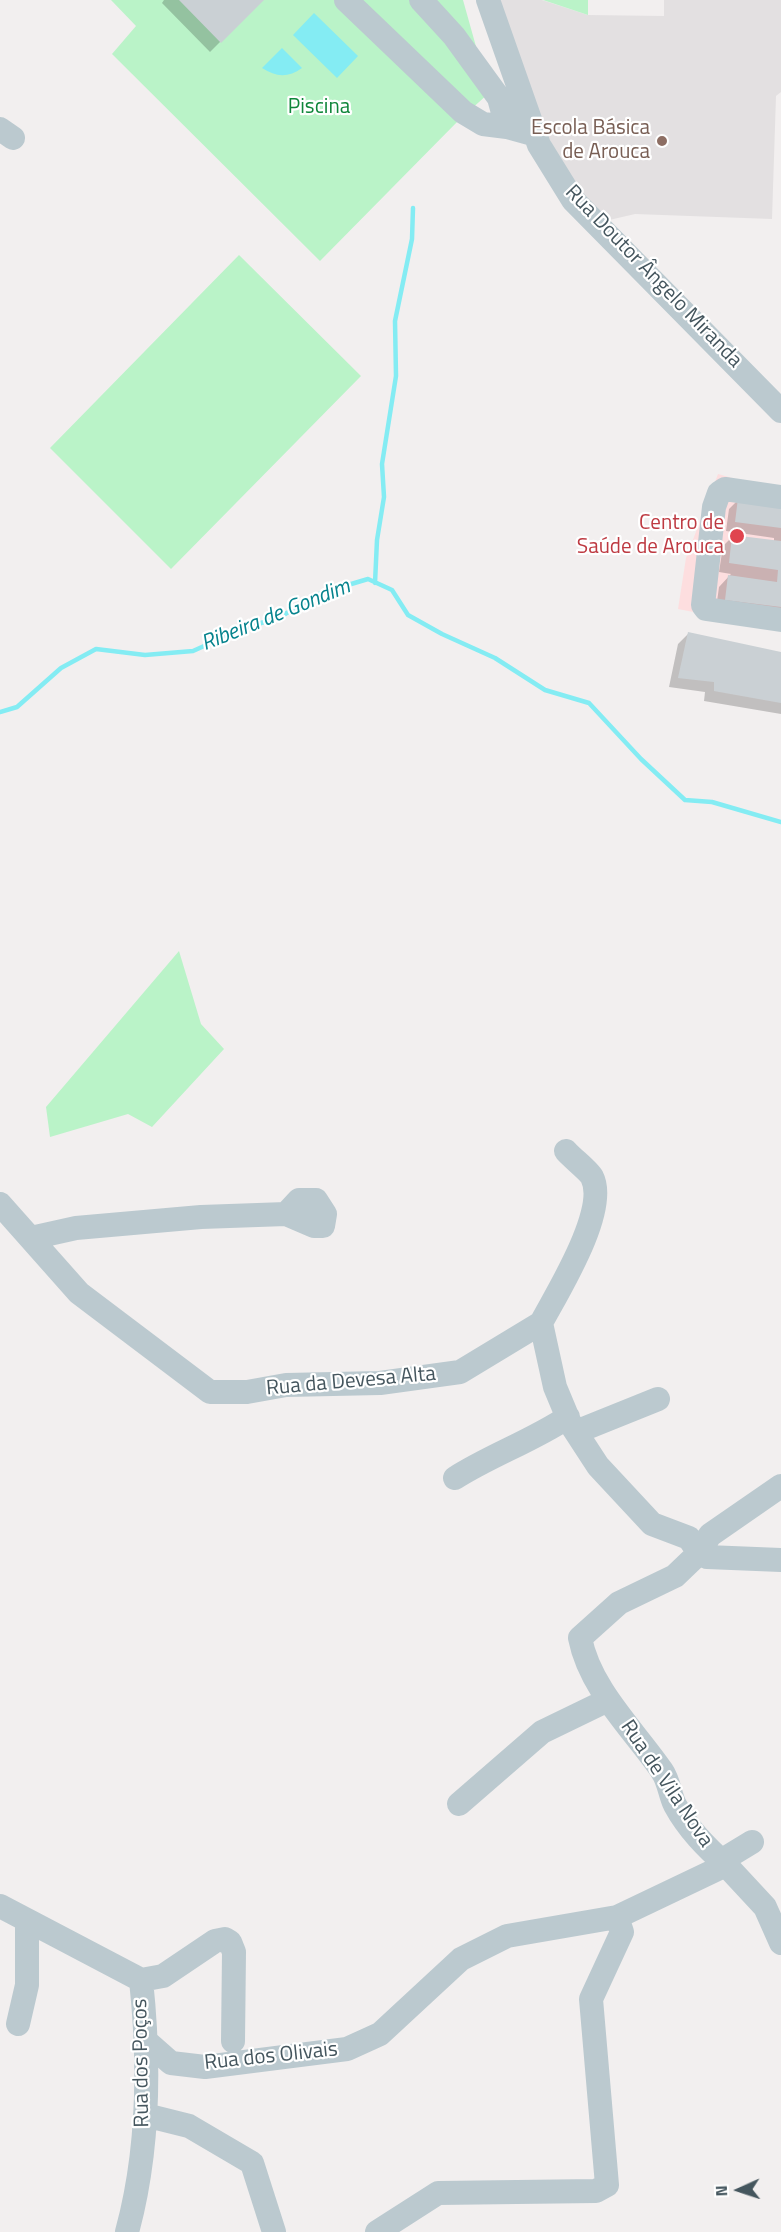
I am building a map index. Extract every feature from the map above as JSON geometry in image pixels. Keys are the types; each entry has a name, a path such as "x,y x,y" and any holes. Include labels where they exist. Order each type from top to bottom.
{"street":[{"path":"346,0 463,112 483,124 507,127 536,135"},
{"path":"421,0 454,36 499,98 507,127"},
{"name":"Rua Doutor Ângelo Miranda","path":"488,0 536,135 573,200 781,411"},
{"path":"781,497 725,489 719,493 714,507 703,605 706,609 781,620"},
{"path":"566,1151 592,1176 595,1194 590,1222 578,1255 541,1323 555,1387 572,1425 598,1466 652,1524 689,1538 699,1553 707,1557 781,1560"},
{"name":"Rua da Devesa Alta","path":"0,1204 78,1293 210,1392 247,1392 286,1385 380,1383 460,1372 541,1323"},
{"path":"30,1238 76,1228 153,1221 286,1214"},
{"path":"455,1478 550,1429 572,1425 658,1399"},
{"name":"Rua de Vila Nova","path":"726,1865 698,1840 675,1804 664,1773 608,1700 582,1652 580,1638 619,1603 675,1576 699,1553 711,1535 781,1486"},
{"path":"459,1804 542,1732 608,1700"},
{"name":"Rua dos Olivais","path":"146,2041 171,2063 205,2067 347,2049 380,2034 461,1959 507,1936 617,1917 726,1865 729,1856 752,1842"},
{"path":"726,1865 765,1907 781,1942"},
{"name":"Rua dos Poços","path":"0,1906 141,1980 146,2041 146,2115 138,2191 127,2232"},
{"path":"377,2232 438,2193 596,2191 607,2185 591,1999 622,1932 617,1917"},
{"path":"18,2024 27,1985 27,1920"},
{"path":"141,1980 163,1976 215,1941 230,1942 234,1952 232,2041"},
{"path":"146,2115 189,2126 252,2163 274,2232"}],"shaded area":[{"name":"Escola Básica de Arouca","path":"498,0 542,0 588,15 664,16 664,0 781,0 781,92 776,96 772,219 635,214 605,221 570,186 523,79"},
{"name":"Centro de Saúde de Arouca","path":"718,474 781,492 781,629 678,609 686,558"}],"green space":[{"name":"Piscina","path":"111,0 463,0 489,93 458,121 320,261 112,54 136,26"},
{"path":"543,0 588,0 588,15"},
{"path":"239,255 361,376 171,569 50,448"},
{"path":"179,951 201,1024 224,1049 152,1127 128,1114 50,1137 46,1107"}],"water":[{"path":"314,13 358,56 337,78 293,35"},
{"path":"282,48 302,68 282,75 262,68"}],"building":[{"path":"179,0 264,0 221,43"},
{"name":"Centro de Saúde de Arouca","path":"738,498 781,504 781,528 735,522"},
{"name":"Centro de Saúde de Arouca","path":"732,535 781,541 781,607 725,600 728,575 777,582 778,570 729,563"},
{"path":"688,632 781,652 781,703 714,691 714,682 678,678"}],"waterway":[{"path":"375,583 377,540 384,497 382,464 396,376 395,321 412,239 413,208"},
{"name":"Ribeira de Gondim","path":"0,712 17,707 61,668 96,649 145,655 193,651 242,629 280,617 321,593 368,579 392,590 408,615 442,634 495,658 545,690 589,703 641,759 685,800 712,802 781,822"}],"place":[{"name":"Escola Básica de Arouca","path":"662,141"},
{"name":"Centro de Saúde de Arouca","path":"737,536"}]}
